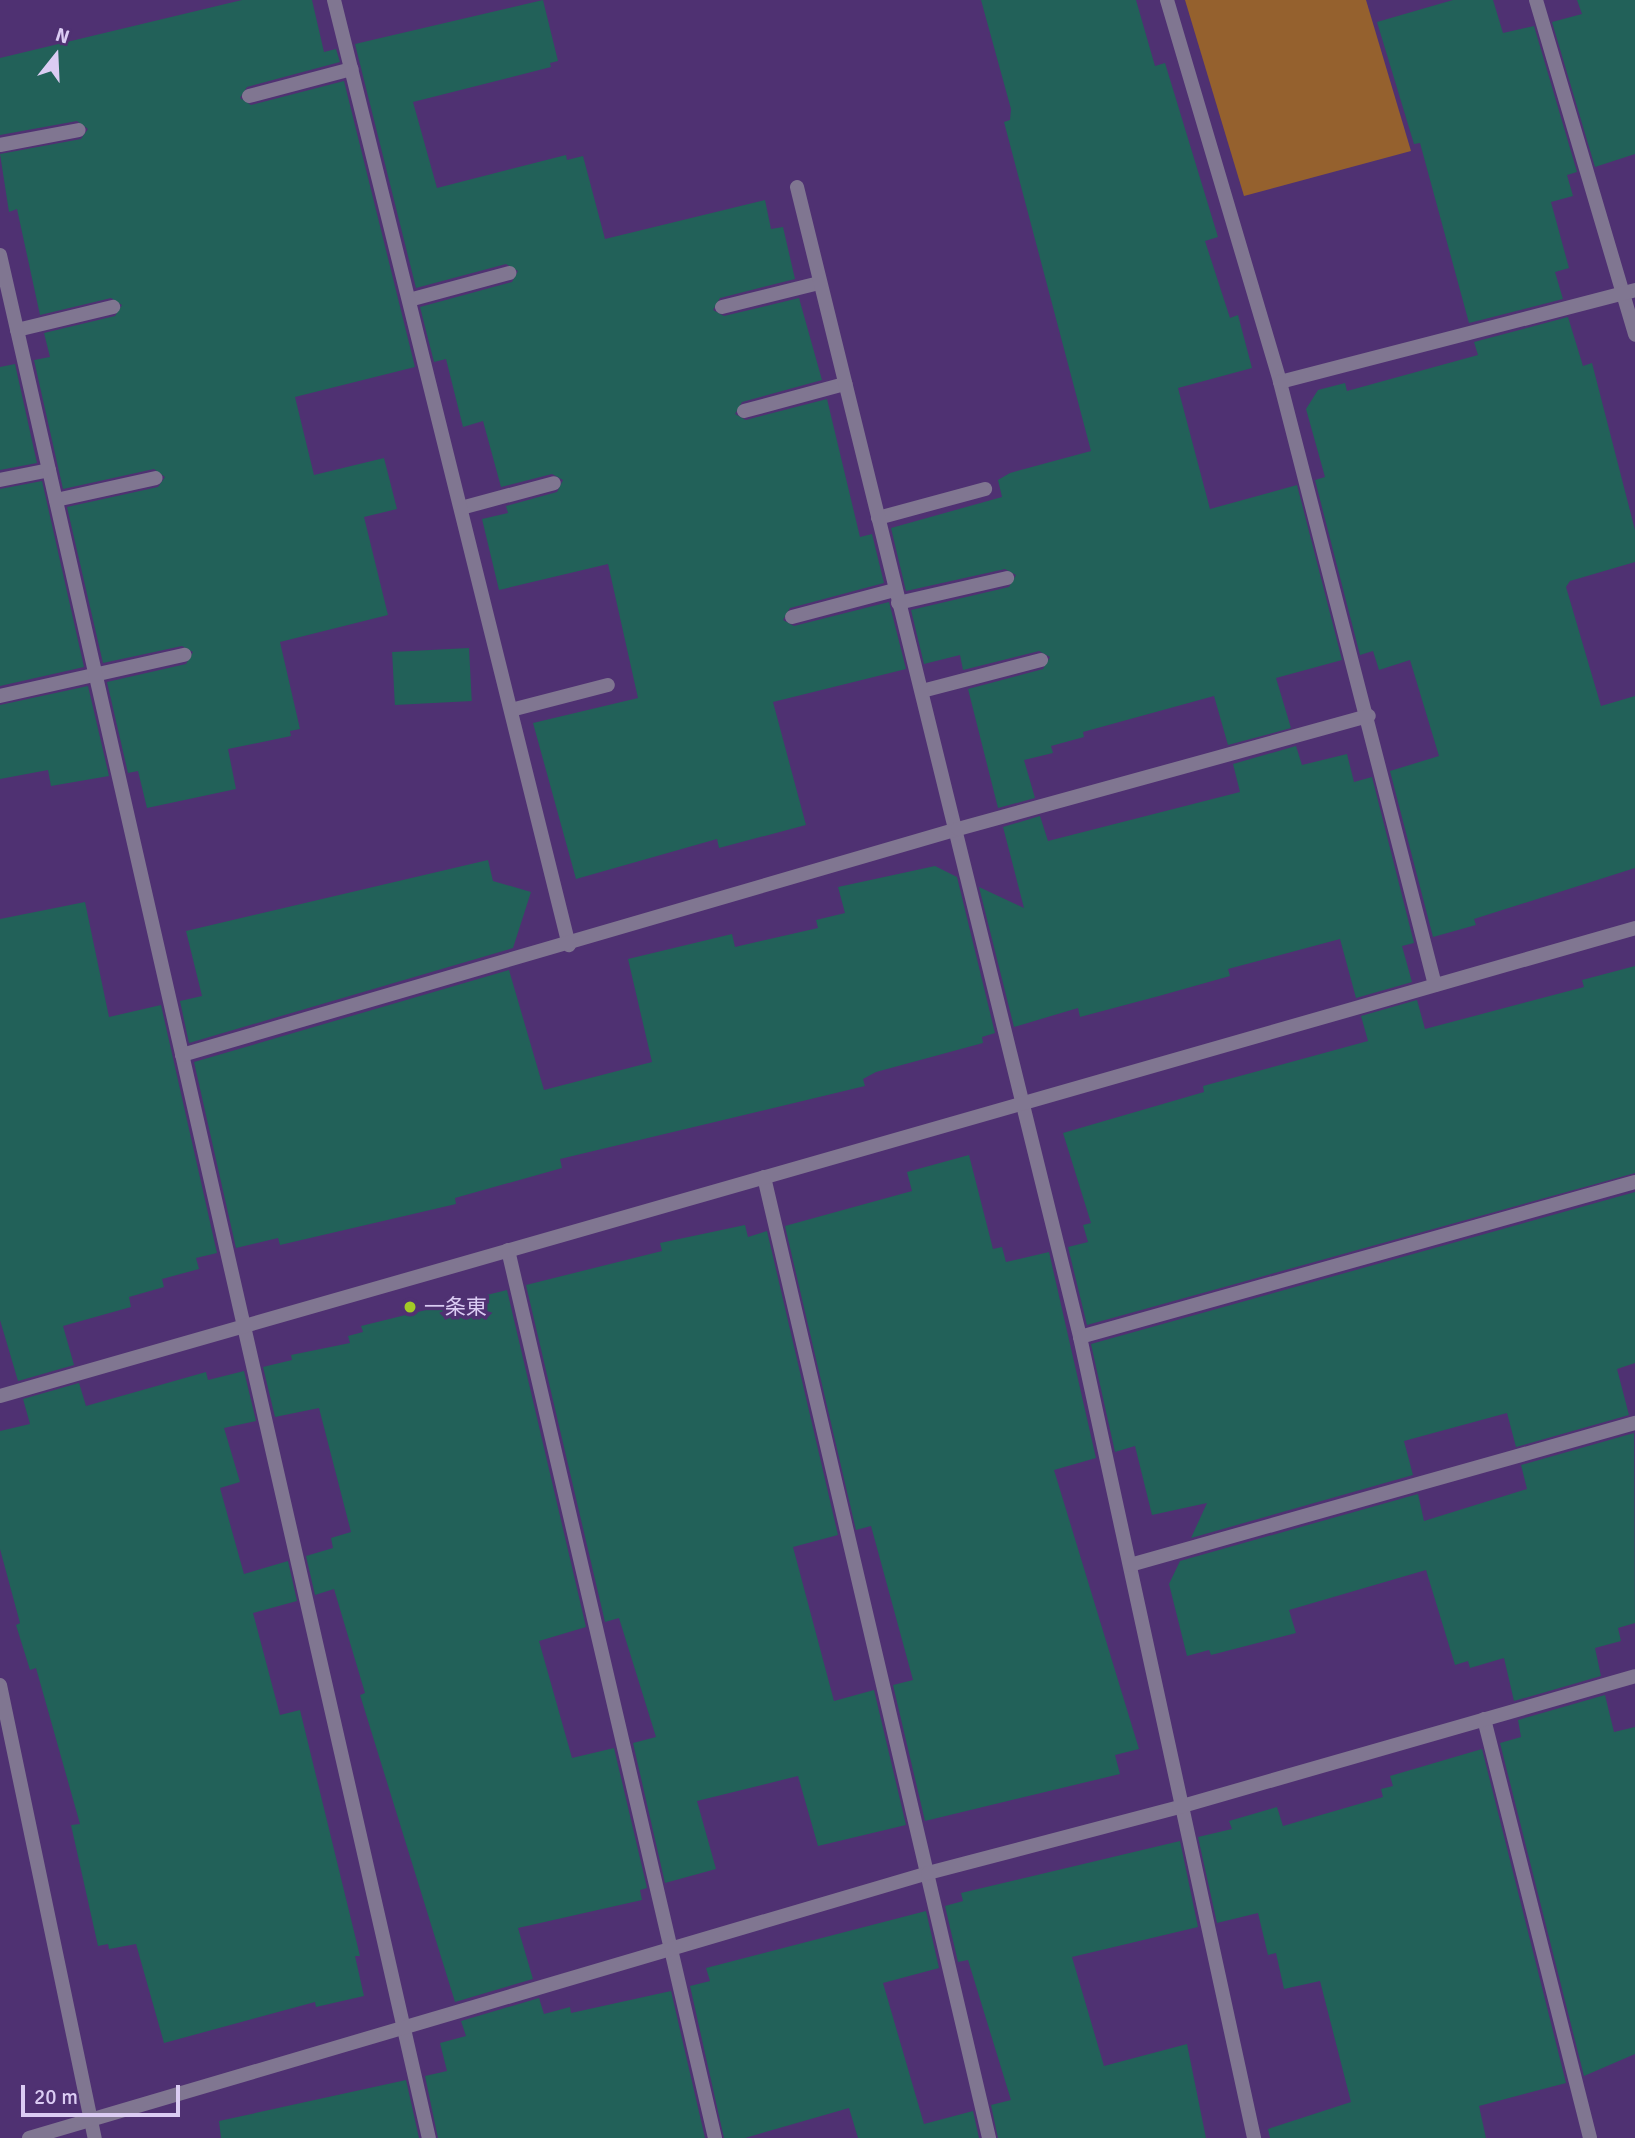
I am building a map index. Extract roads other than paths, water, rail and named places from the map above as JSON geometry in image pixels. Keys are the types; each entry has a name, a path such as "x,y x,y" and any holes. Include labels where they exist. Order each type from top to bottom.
{"street":[{"path":"334,0 569,945"},
{"path":"1167,0 1280,382 1369,716 1434,985"},
{"path":"1536,0 1629,292 1635,335"},
{"path":"249,96 352,69"},
{"path":"0,145 79,130"},
{"path":"797,187 897,597 958,829 1080,1337 1179,1807 1254,2138"},
{"path":"0,255 4,296 17,330 94,675 246,1325 429,2138"},
{"path":"409,300 509,273"},
{"path":"722,307 819,283"},
{"path":"1280,382 1629,292"},
{"path":"17,330 113,307"},
{"path":"744,411 845,384"},
{"path":"0,480 49,470"},
{"path":"55,500 156,478"},
{"path":"461,508 554,483"},
{"path":"878,518 985,489"},
{"path":"792,617 1007,578"},
{"path":"0,696 184,655"},
{"path":"922,691 1041,660"},
{"path":"511,710 608,685"},
{"path":"182,1055 569,945 958,829 1369,716"},
{"path":"0,1396 1635,928"},
{"path":"764,1177 989,2138"},
{"path":"1080,1337 1635,1182"},
{"path":"508,1250 715,2138"},
{"path":"1130,1565 1635,1423"},
{"path":"29,2138 928,1873 1179,1807 1635,1676"},
{"path":"0,1685 95,2138"},
{"path":"1483,1720 1590,2138"}],"place":[{"name":"一条東","path":"410,1307"}]}
